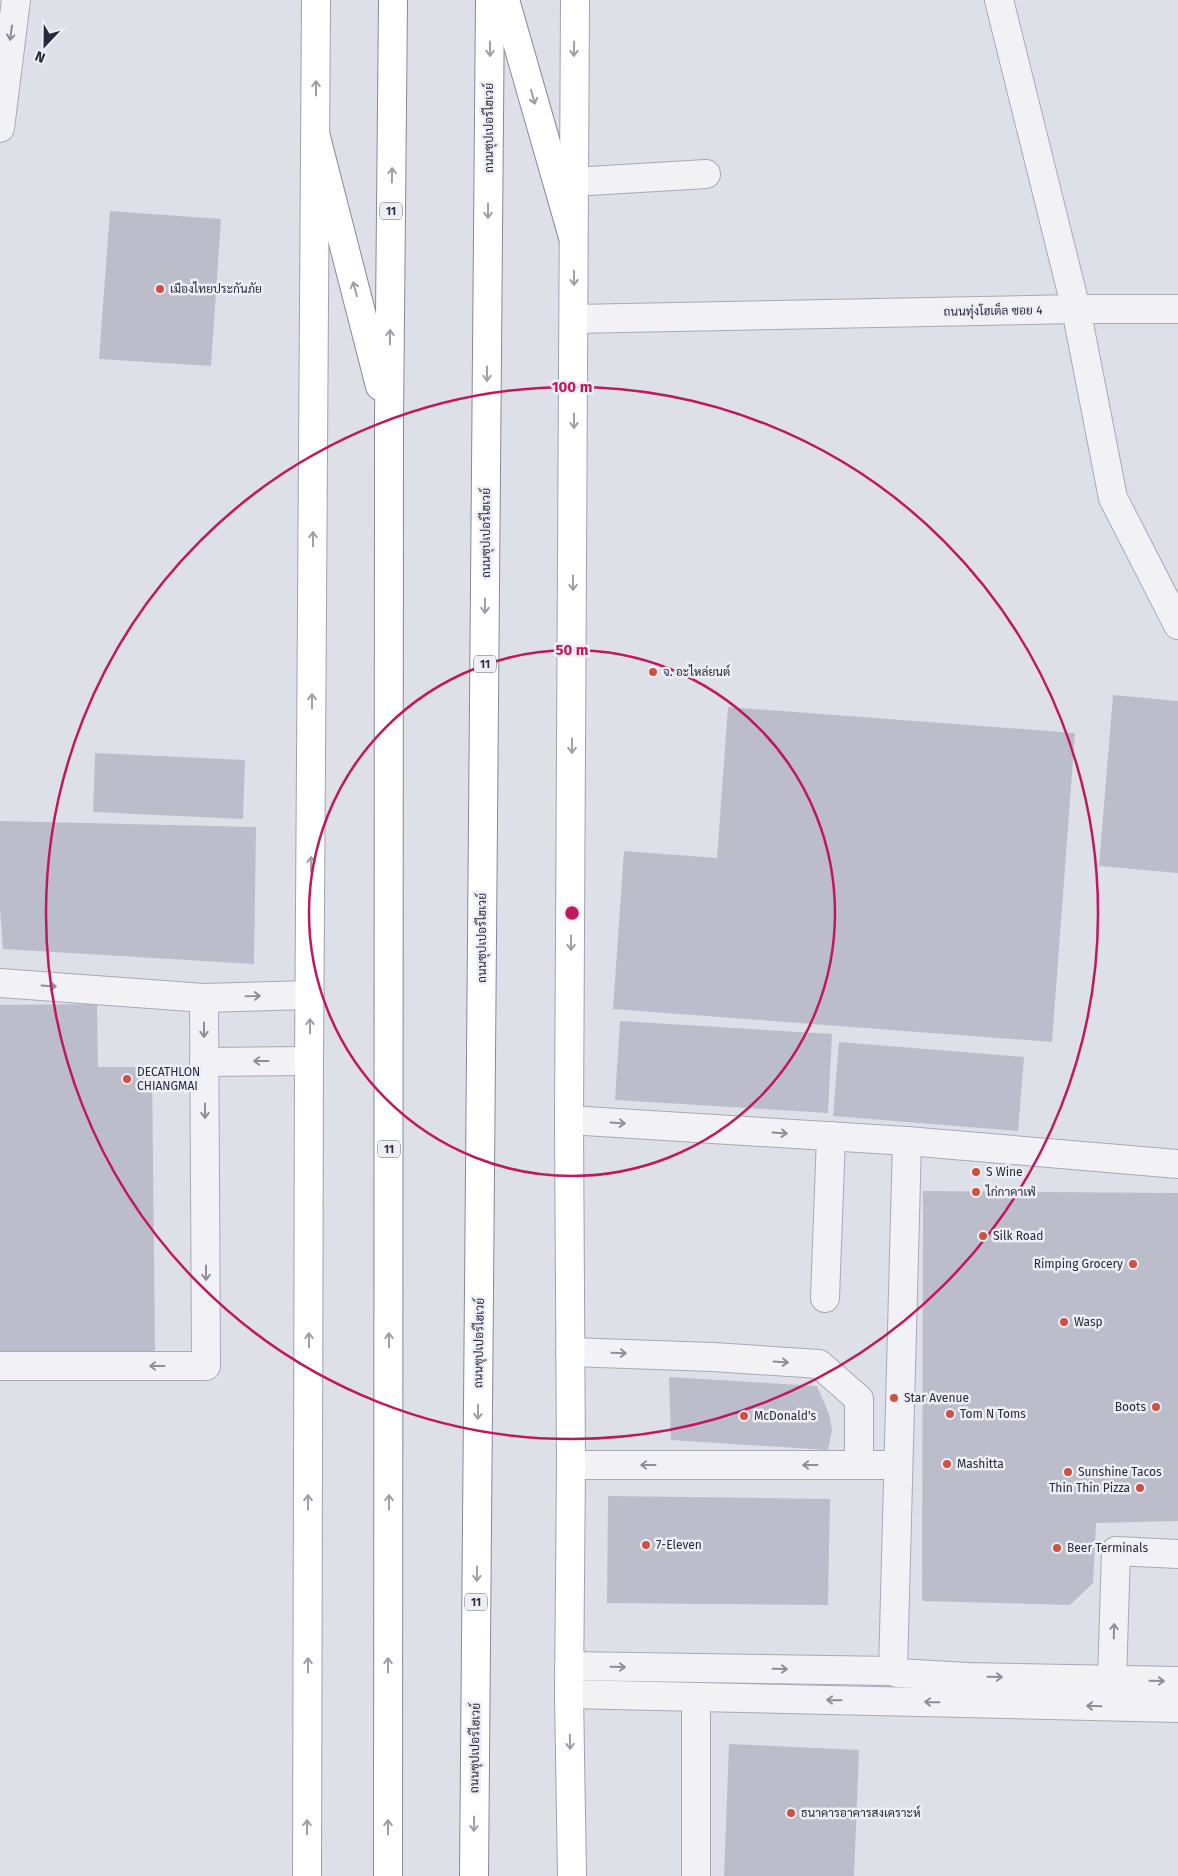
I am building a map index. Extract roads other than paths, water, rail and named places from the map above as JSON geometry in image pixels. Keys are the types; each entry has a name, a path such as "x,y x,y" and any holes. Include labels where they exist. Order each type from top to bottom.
{"main road":[{"path":"307,1876 309,1061 316,0"},
{"name":"11","path":"388,1876 389,421 394,0"},
{"name":"ถนนซุปเปอร์ไฮเวย์","path":"474,1876 490,0"},
{"path":"505,0 573,237"},
{"path":"572,1876 568,1694 571,1465 570,1120 575,0"},
{"path":"316,137 389,421"}],"street":[{"path":"0,128 16,0"},
{"path":"999,0 1076,309 1113,498 1178,625"},
{"path":"573,182 706,174"},
{"name":"ถนนทุ่งโฮเต็ล ซอย 4","path":"574,319 1076,309 1178,309"},
{"path":"0,983 204,998 310,995"},
{"path":"0,1366 206,1366 204,998"},
{"path":"204,1062 309,1061"},
{"path":"570,1120 907,1141 1178,1164"},
{"path":"825,1298 831,1136"},
{"path":"893,1672 907,1141"},
{"path":"570,1352 713,1357 819,1364 859,1398 859,1464"},
{"path":"571,1465 898,1465"},
{"path":"1112,1680 1116,1551 1178,1554"},
{"path":"569,1666 893,1672 967,1690 1178,1708"},
{"path":"568,1694 696,1697 967,1690 1112,1680 1178,1681"},
{"path":"696,1697 696,1876"}],"place":[{"name":"เมืองไทยประกันภัย","path":"160,289"},
{"name":"จ. อะไหล่ยนต์","path":"653,672"},
{"name":"DECATHLON CHIANGMAI","path":"127,1079"},
{"name":"S Wine","path":"976,1172"},
{"name":"ไก่กาคาเฟ่","path":"976,1192"},
{"name":"Silk Road","path":"983,1236"},
{"name":"Rimping Grocery","path":"1133,1264"},
{"name":"Wasp","path":"1064,1322"},
{"name":"Star Avenue","path":"894,1398"},
{"name":"Boots","path":"1156,1407"},
{"name":"Tom N Toms","path":"950,1414"},
{"name":"McDonald's","path":"744,1416"},
{"name":"Mashitta","path":"947,1464"},
{"name":"Sunshine Tacos","path":"1068,1472"},
{"name":"Thin Thin Pizza","path":"1140,1488"},
{"name":"7-Eleven","path":"646,1545"},
{"name":"Beer Terminals","path":"1057,1548"},
{"name":"ธนาคารอาคารสงเคราะห์","path":"791,1813"}]}
